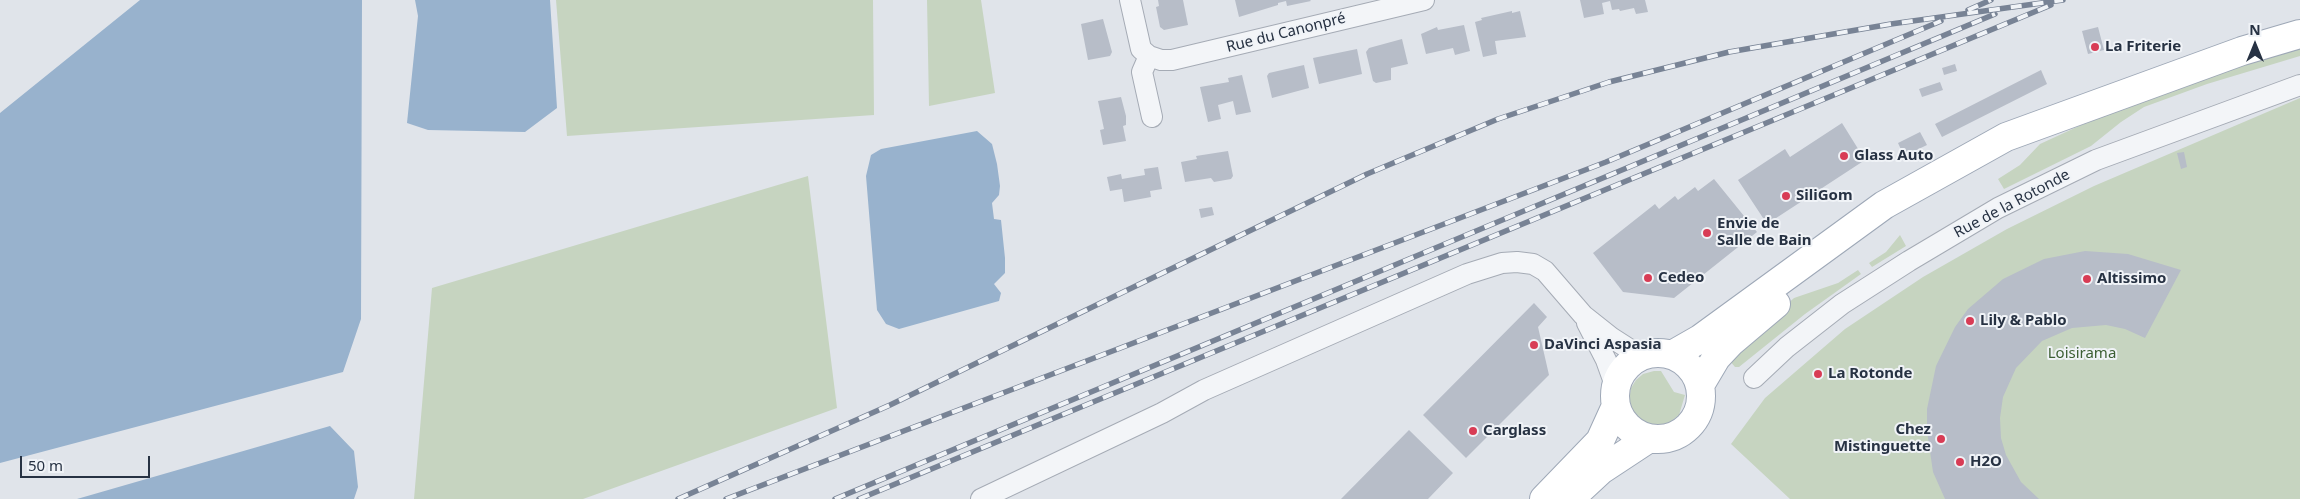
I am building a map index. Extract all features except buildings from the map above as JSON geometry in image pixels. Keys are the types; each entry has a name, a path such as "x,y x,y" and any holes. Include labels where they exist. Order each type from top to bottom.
{"main road":[{"path":"1672,355 1700,339 1884,205 2006,137 2242,51 2300,34"},
{"path":"1700,385 1716,358 1731,342 1797,286 1861,240 1945,184 2111,99"},
{"path":"1544,499 1600,441 1624,368 1640,356 1656,352 1672,355 1684,362 1694,372 1700,385 1701,398 1698,411 1687,428 1669,438 1648,439 1633,433 1622,422 1615,396"},
{"path":"1570,499 1601,470 1648,439"}],"street":[{"path":"1130,0 1136,37 1141,49 1149,56 1142,72 1152,117"},
{"name":"Rue du Canonpré","path":"1149,56 1161,60 1172,60 1424,0"},
{"name":"Rue de la Rotonde","path":"1754,378 1787,347 1842,304 1909,261 1998,208 2096,160 2300,85"},
{"path":"981,499 1162,413 1204,390 1467,274 1487,267 1517,262 1533,264 1545,271 1582,315 1603,354 1615,396"},
{"path":"1582,315 1640,356"}],"green space":[{"path":"556,0 873,0 874,115 567,136"},
{"path":"927,0 981,0 995,93 929,106"},
{"path":"2300,47 2300,56 2207,84 2144,107 2121,122 2091,146 2004,189 1998,179 2020,165 2040,144 2079,126 2204,77"},
{"name":"Loisirama","path":"2300,98 2300,499 1790,499 1731,444 1765,398 1845,329 1923,277 2007,229 2094,186"},
{"path":"808,176 837,408 583,499 414,499 432,288"},
{"path":"1900,235 1906,246 1872,267 1869,263 1886,252"},
{"path":"1858,270 1861,274 1805,314 1739,367 1735,367 1729,360 1727,357 1794,298 1838,283"},
{"path":"1661,371 1674,392 1685,395 1679,415 1669,423 1659,426 1639,419 1632,411 1629,400 1631,388 1636,380 1643,374"}],"water":[{"path":"140,0 362,0 361,319 343,372 0,463 0,113"},
{"path":"415,0 550,0 557,108 525,132 428,130 407,123 418,16"},
{"path":"977,131 992,144 1000,186 999,195 992,203 994,219 1001,220 1005,258 1005,273 994,284 1001,293 999,301 899,329 886,324 877,310 866,176 871,155 881,149"},
{"path":"330,426 354,451 358,487 354,499 77,499"}],"railway":[{"path":"1968,10 1991,0"},
{"path":"678,499 890,405 1367,174 1498,119 1609,82 1729,52 1891,24 2063,0"},
{"path":"859,499 2051,5"},
{"path":"835,499 1995,14"},
{"path":"726,499 1606,162 1941,21"}],"place":[{"name":"La Friterie","path":"2095,47"},
{"name":"Glass Auto","path":"1844,156"},
{"name":"SiliGom","path":"1786,196"},
{"name":"Envie de Salle de Bain","path":"1707,233"},
{"name":"Cedeo","path":"1648,278"},
{"name":"Altissimo","path":"2087,279"},
{"name":"Lily & Pablo","path":"1970,321"},
{"name":"DaVinci Aspasia","path":"1534,345"},
{"name":"La Rotonde","path":"1818,374"},
{"name":"Carglass","path":"1473,431"},
{"name":"Chez Mistinguette","path":"1941,439"},
{"name":"H2O","path":"1960,462"}]}
